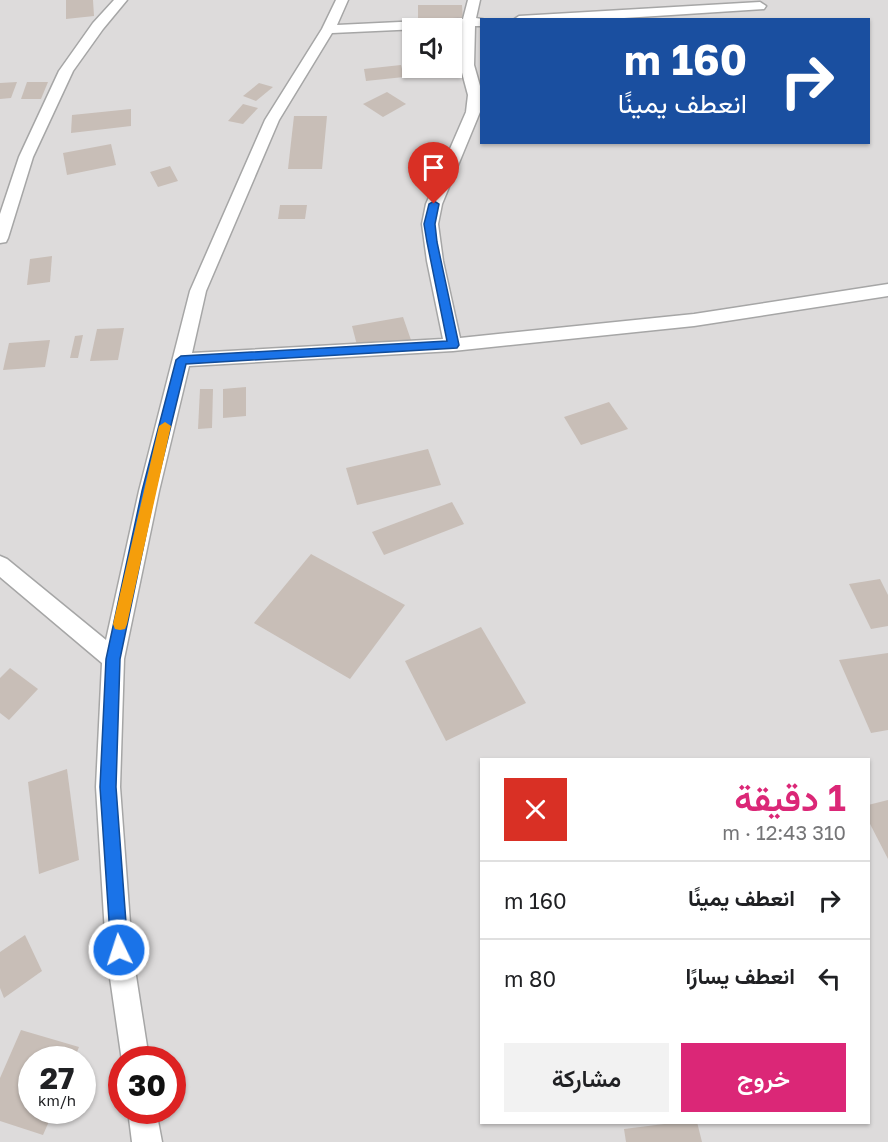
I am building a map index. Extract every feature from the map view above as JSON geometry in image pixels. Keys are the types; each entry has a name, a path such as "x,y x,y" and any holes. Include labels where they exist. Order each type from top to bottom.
{"street":[{"path":"0,238 26,157 66,71 98,26 121,0"},
{"path":"133,1046 119,950 108,787 113,659 149,491 198,291 272,120 328,29 342,0"},
{"path":"453,345 435,261 430,224 434,204 473,112 475,95 467,65 475,22 474,0"},
{"path":"553,18 760,6"},
{"path":"328,29 475,22"},
{"path":"181,360 453,345 694,320 888,290"},
{"path":"0,565 113,659"},
{"path":"144,1124 147,1142"}],"shaded area":[{"path":"0,0 888,0 888,1142 0,1142"}],"building":[{"path":"66,0 93,0 94,16 66,19"},
{"path":"418,5 462,5 463,19 418,18"},
{"path":"401,65 402,77 366,81 364,69"},
{"path":"17,82 11,98 0,99 0,83"},
{"path":"27,82 48,82 41,99 21,99"},
{"path":"259,83 273,87 256,101 243,96"},
{"path":"387,92 406,104 383,117 363,104"},
{"path":"243,104 258,108 243,124 228,121"},
{"path":"131,109 131,126 71,133 72,115"},
{"path":"294,116 327,116 322,169 288,169"},
{"path":"111,144 116,165 67,175 63,153"},
{"path":"170,166 178,181 158,187 150,172"},
{"path":"280,205 307,205 305,219 278,219"},
{"path":"52,256 50,282 27,285 30,259"},
{"path":"403,317 411,340 358,349 352,326"},
{"path":"124,328 118,360 90,361 97,329"},
{"path":"83,335 78,358 70,358 75,336"},
{"path":"50,340 45,367 3,370 9,343"},
{"path":"246,387 246,416 223,418 223,389"},
{"path":"200,389 213,389 212,428 198,429"},
{"path":"609,402 628,429 581,445 564,417"},
{"path":"428,449 441,485 357,505 346,468"},
{"path":"452,502 464,524 384,555 372,532"},
{"path":"311,554 405,605 350,679 254,623"},
{"path":"880,579 888,595 888,626 871,629 849,584"},
{"path":"481,627 526,703 446,741 405,661"},
{"path":"888,653 888,730 871,733 839,660"},
{"path":"10,668 38,689 9,720 0,713 0,678"},
{"path":"67,769 79,860 39,874 28,782"},
{"path":"888,800 888,859 870,824 870,804"},
{"path":"25,935 42,971 4,998 0,988 0,952"},
{"path":"21,1030 76,1046 18,1046 18,1124 48,1124 43,1135 0,1121 0,1078"},
{"path":"664,1124 698,1124 702,1142 626,1142 624,1129"}],"slow traffic":[{"path":"120,624 165,426"}],"route":[{"path":"119,950 108,787 113,659 149,491 181,360 453,345 432,242 430,224 434,204"}]}
